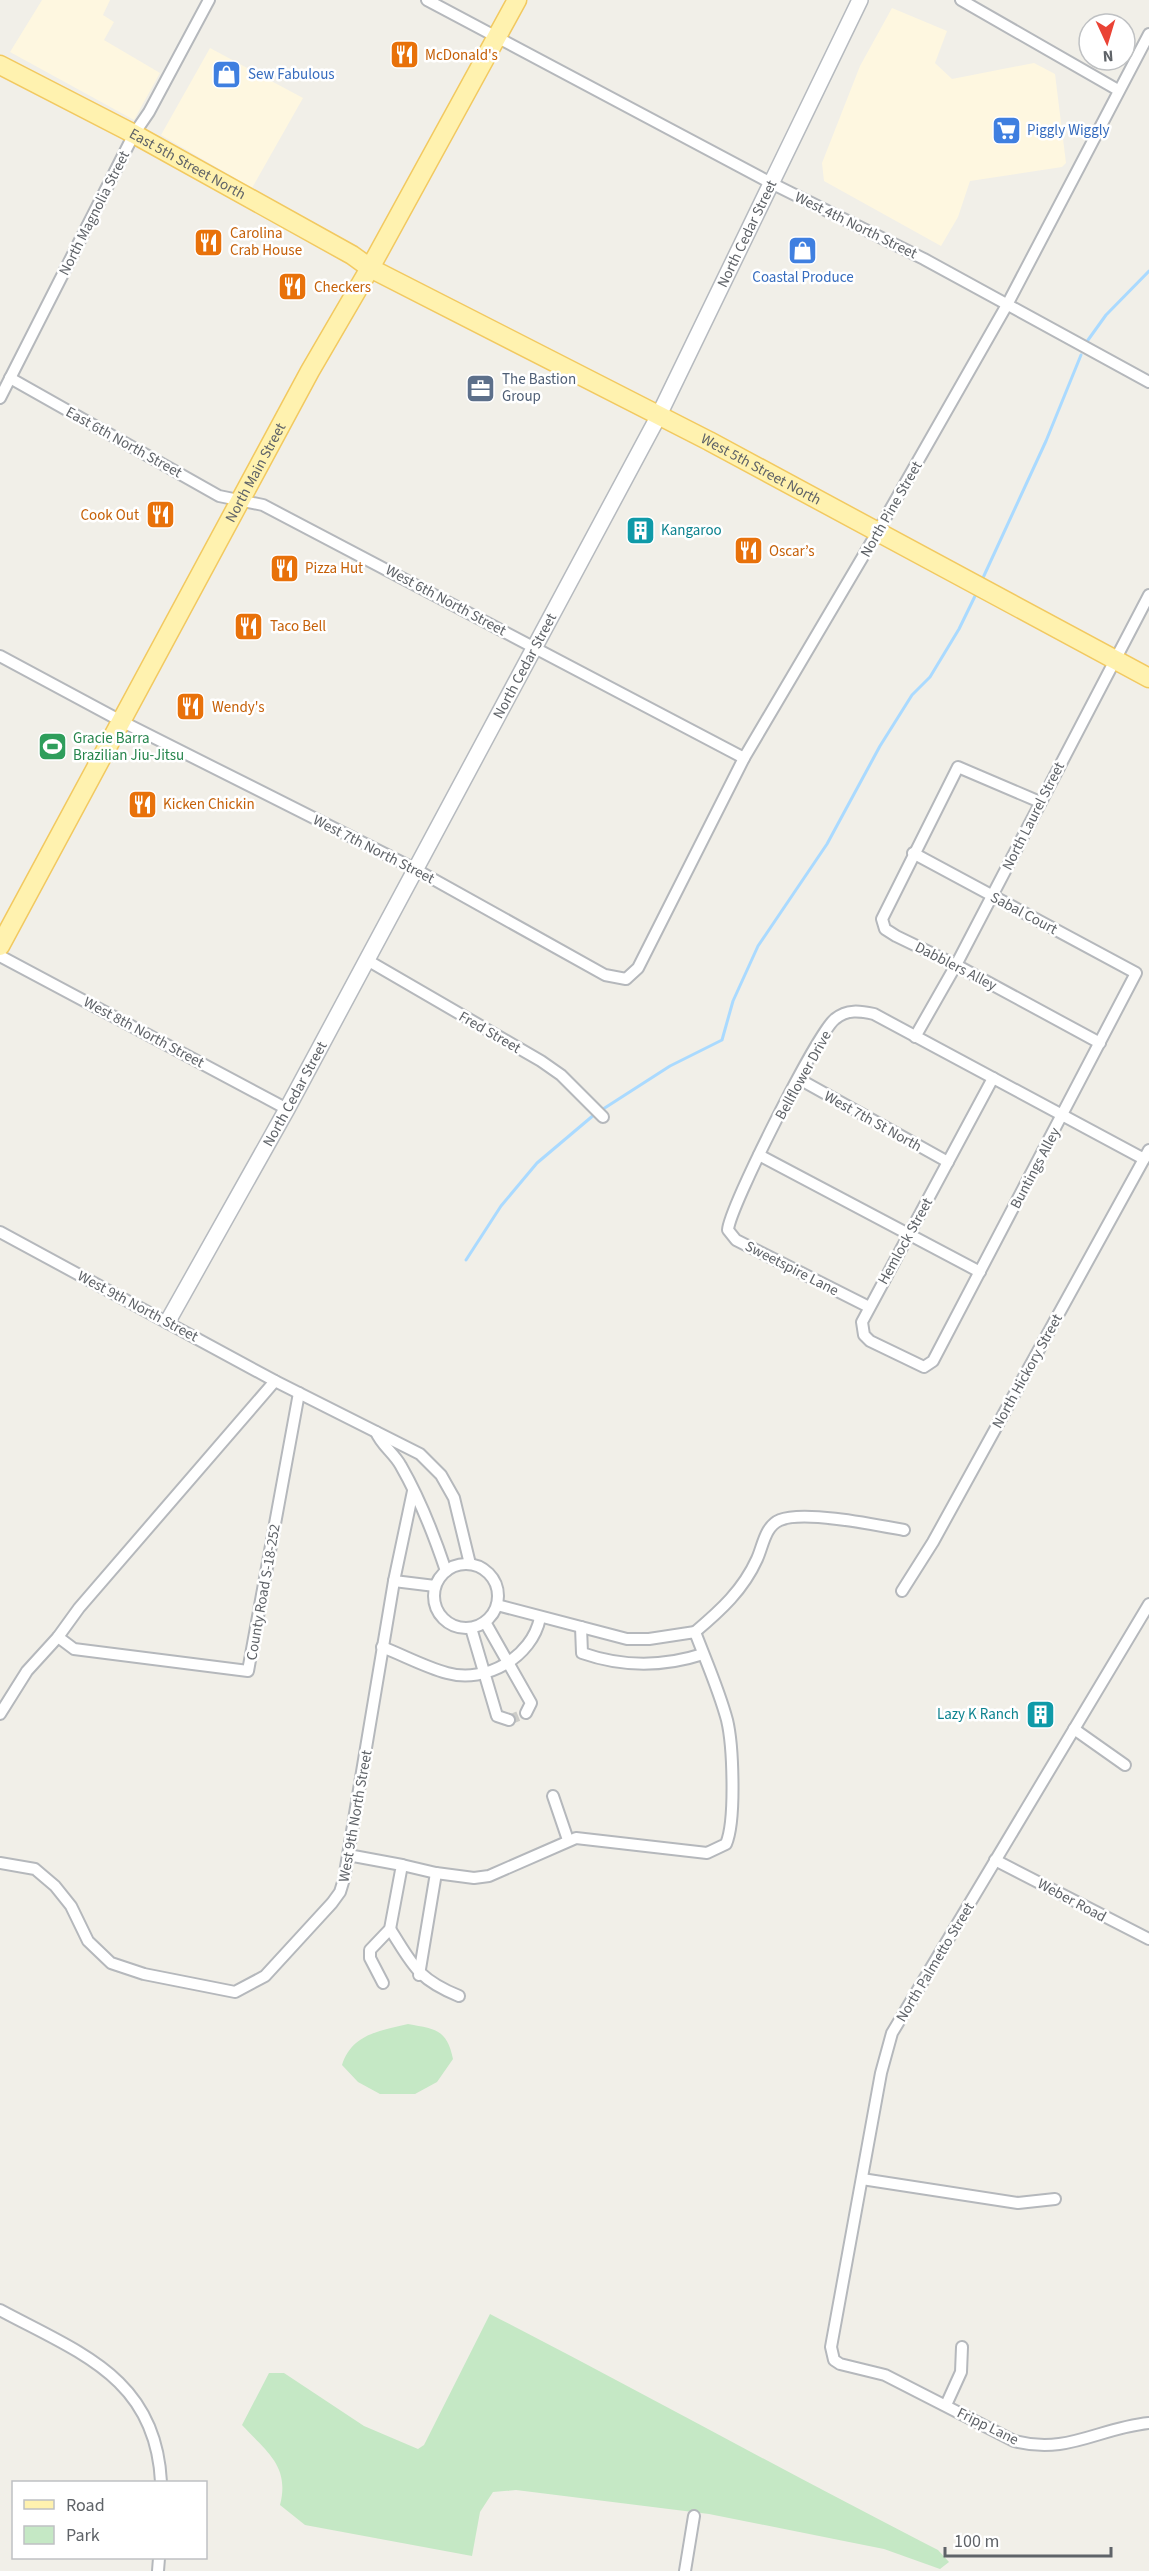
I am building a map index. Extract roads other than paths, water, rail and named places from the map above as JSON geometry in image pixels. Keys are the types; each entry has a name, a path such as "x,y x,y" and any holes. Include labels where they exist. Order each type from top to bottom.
{"main road":[{"name":"North Main Street","path":"0,946 240,501 517,0"},
{"name":"East 5th Street North","path":"0,65 134,134 370,268"},
{"name":"West 5th Street North","path":"370,268 658,417 709,441 1149,678"}],"street":[{"name":"North Magnolia Street","path":"0,398 134,134 149,112 209,0"},
{"name":"West 4th North Street","path":"428,0 496,39 771,183 1008,303 1149,382"},
{"name":"North Cedar Street","path":"168,1321 287,1109 658,417 860,0"},
{"path":"961,0 1118,90"},
{"name":"North Pine Street","path":"626,979 638,968 744,758 878,531 1008,303 1149,34"},
{"name":"East 6th North Street","path":"10,378 219,496 240,501"},
{"name":"West 6th North Street","path":"240,501 264,505 744,758"},
{"name":"North Laurel Street","path":"915,1038 956,965 1149,594"},
{"name":"West 7th North Street","path":"0,656 120,721 415,869 605,975 626,979"},
{"name":"Dabblers Alley","path":"1040,802 958,767 882,919 885,929 1100,1043"},
{"name":"Sabal Court","path":"913,853 1136,973"},
{"name":"West 8th North Street","path":"0,956 287,1109"},
{"name":"Fred Street","path":"367,960 541,1061 561,1075 603,1117"},
{"name":"Buntings Alley","path":"933,1361 1136,973"},
{"name":"Bellflower Drive","path":"759,1155 817,1043 835,1019 855,1010 874,1014 915,1038 1063,1115 1147,1155"},
{"name":"Hemlock Street","path":"933,1361 924,1367 870,1341 864,1335 862,1322 993,1078"},
{"name":"West 7th St North","path":"799,1079 948,1162"},
{"path":"759,1155 980,1272"},
{"name":"Sweetspire Lane","path":"759,1155 728,1221 730,1235 869,1307"},
{"name":"North Hickory Street","path":"902,1591 933,1542 1147,1155"},
{"name":"West 9th North Street","path":"0,1232 275,1381 413,1450 441,1475 454,1498 470,1564"},
{"path":"0,1714 27,1671 58,1637 79,1608 275,1381"},
{"name":"County Road S-18-252","path":"58,1637 74,1649 248,1671 299,1393"},
{"name":"West 9th North Street","path":"376,1432 381,1443 400,1464 433,1533 446,1571"},
{"path":"400,1464 413,1450"},
{"name":"West 9th North Street","path":"0,1863 35,1869 55,1886 71,1906 88,1941 111,1963 144,1974 235,1992 265,1976 340,1892 394,1581 413,1491"},
{"path":"497,1605 627,1639 650,1639 695,1632 738,1591 758,1557 764,1539 779,1520 793,1517 855,1521 904,1530"},
{"path":"470,1564 486,1571 493,1579 498,1588 497,1605 485,1622 471,1628 460,1628 442,1618 434,1599 435,1586 446,1571 455,1565 470,1564"},
{"path":"394,1581 435,1586"},
{"name":"North Palmetto Street","path":"834,2360 831,2347 881,2073 892,2033 1149,1604"},
{"path":"382,1647 447,1673 466,1676 509,1662 533,1640 540,1618"},
{"path":"485,1622 531,1703 526,1713"},
{"path":"471,1628 497,1716 509,1720"},
{"path":"581,1628 582,1653 624,1664 684,1660 703,1654"},
{"path":"348,1855 436,1873 474,1878 489,1876 576,1838 707,1853 726,1844 730,1834 732,1795 727,1721 695,1632"},
{"path":"1074,1729 1125,1765"},
{"path":"553,1796 568,1840"},
{"name":"Weber Road","path":"995,1860 1149,1939"},
{"path":"383,1983 370,1958 370,1950 390,1929 402,1865"},
{"path":"419,1975 436,1873"},
{"path":"390,1929 419,1975 434,1986 459,1996"},
{"path":"862,2179 1018,2203 1055,2199"},
{"path":"0,2310 89,2358 125,2386 151,2426 161,2481"},
{"path":"946,2405 961,2372 962,2347"},
{"name":"Fripp Lane","path":"834,2360 885,2375 1014,2441 1038,2446 1062,2445 1127,2425 1149,2423"},
{"path":"685,2571 694,2516"}],"waterway":[{"path":"1088,340 1106,315 1149,271"},
{"path":"982,580 1046,441 1081,355"},
{"path":"600,1111 670,1066 722,1040 733,1001 758,946 827,844 880,746 912,695 930,677 959,629 977,592"},
{"path":"466,1260 501,1206 537,1163 595,1114"}],"tunnel":[{"path":"509,1720 526,1713"}],"place":[{"name":"McDonald's","path":"404,55"},
{"name":"Sew Fabulous","path":"227,74"},
{"name":"Piggly Wiggly","path":"1006,130"},
{"name":"Carolina Crab House","path":"209,242"},
{"name":"Coastal Produce","path":"803,250"},
{"name":"Checkers","path":"293,287"},
{"name":"The Bastion Group","path":"481,388"},
{"name":"Cook Out","path":"160,515"},
{"name":"Kangaroo","path":"640,530"},
{"name":"Oscar’s","path":"748,551"},
{"name":"Pizza Hut","path":"284,568"},
{"name":"Taco Bell","path":"249,626"},
{"name":"Wendy's","path":"191,707"},
{"name":"Gracie Barra Brazilian Jiu-Jitsu","path":"52,747"},
{"name":"Kicken Chickin","path":"142,804"},
{"name":"Lazy K Ranch","path":"1040,1714"}]}
